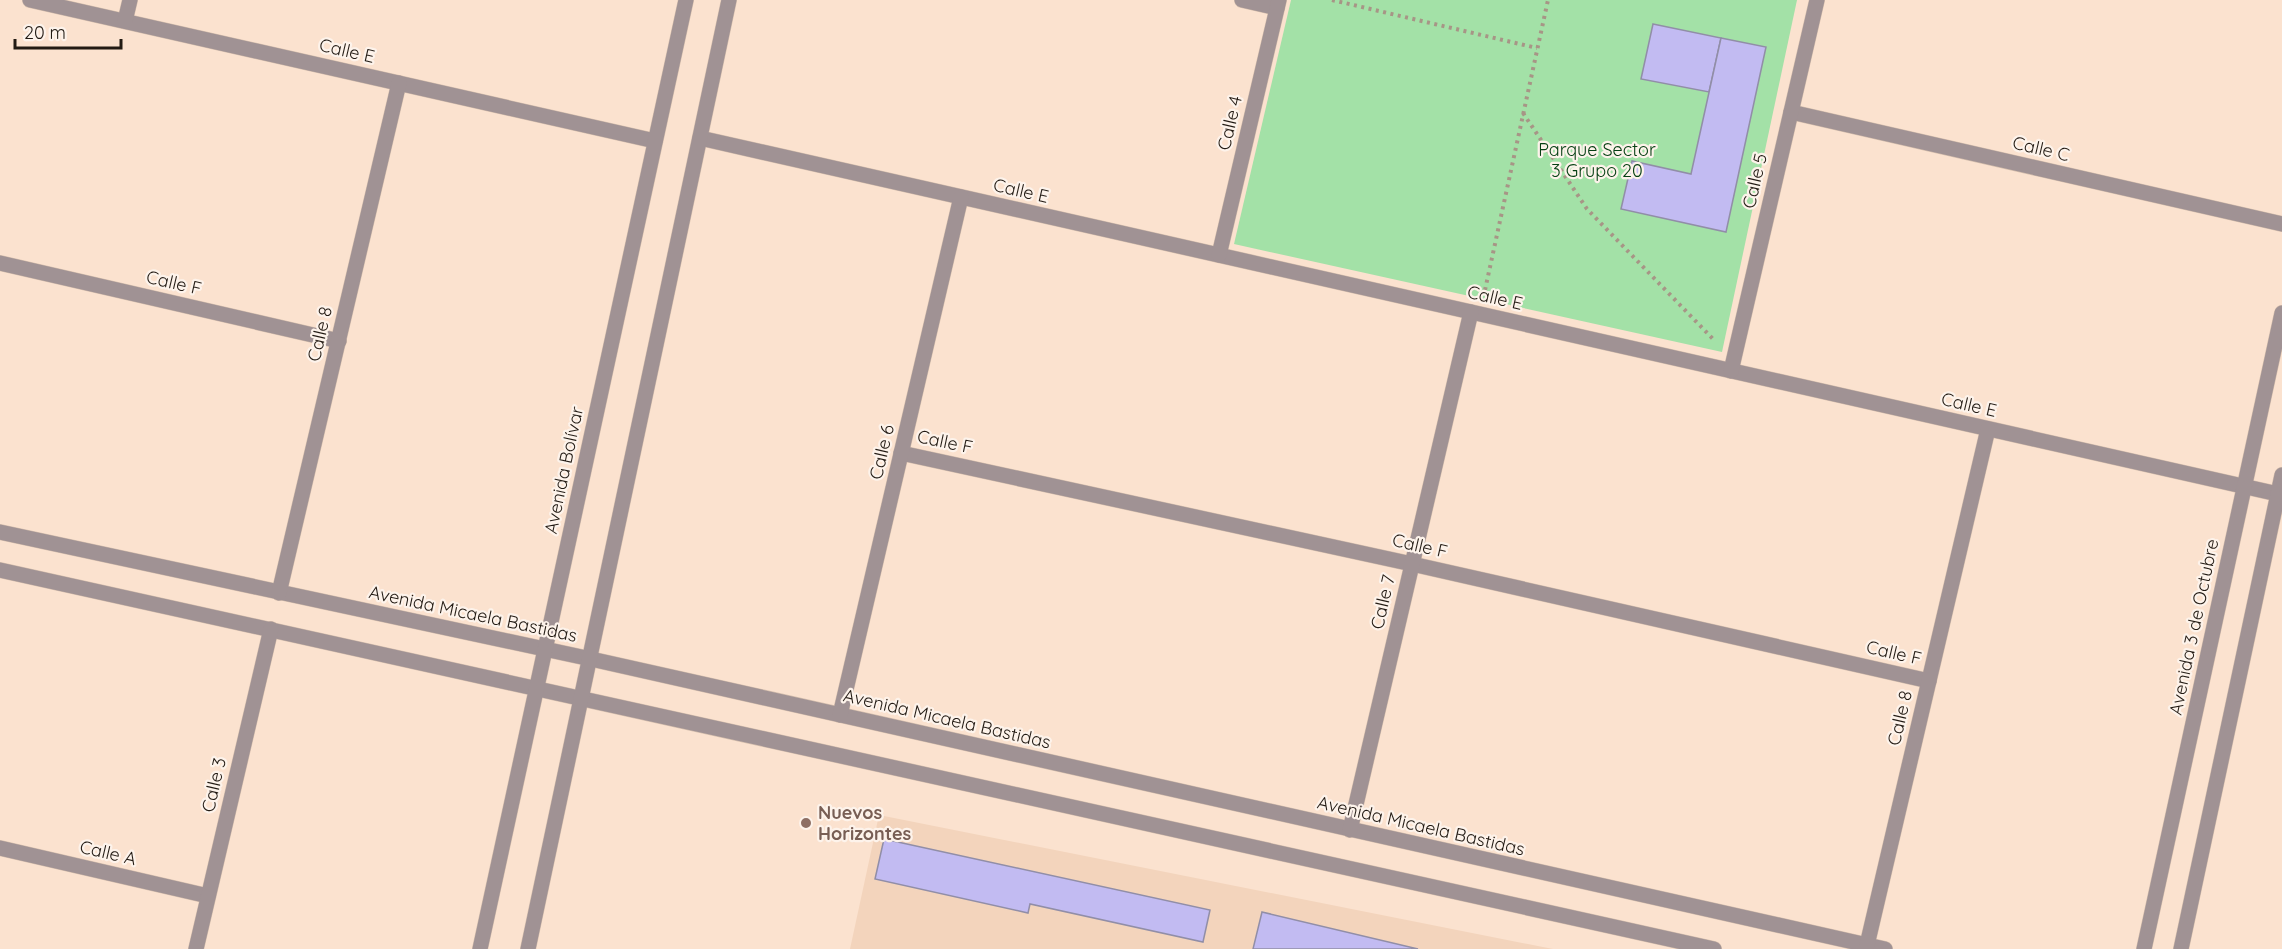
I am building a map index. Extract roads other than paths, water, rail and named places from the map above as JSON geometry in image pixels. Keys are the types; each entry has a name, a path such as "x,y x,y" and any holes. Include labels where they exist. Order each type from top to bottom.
{"street":[{"name":"Calle E","path":"30,0 655,141"},
{"path":"125,21 130,0"},
{"name":"Avenida Bolívar","path":"480,949 686,0"},
{"path":"528,949 729,0"},
{"path":"1242,0 1278,4"},
{"name":"Calle 5","path":"1731,371 1817,0"},
{"name":"Calle 4","path":"1219,255 1278,4"},
{"name":"Calle 8","path":"279,593 399,83"},
{"name":"Calle C","path":"1791,112 2282,224"},
{"name":"Calle E","path":"700,138 2280,495"},
{"name":"Calle 6","path":"840,715 961,197"},
{"name":"Calle F","path":"0,263 339,341"},
{"name":"Calle 7","path":"1350,830 1471,312"},
{"name":"Avenida 3 de Octubre","path":"2144,949 2282,313"},
{"name":"Calle 8","path":"1867,945 1988,429"},
{"name":"Calle F","path":"901,453 1412,564 1929,681"},
{"path":"2181,949 2280,495 2282,475"},
{"name":"Avenida Micaela Bastidas","path":"0,532 591,659 1885,949"},
{"path":"0,570 1714,949"},
{"name":"Calle 3","path":"196,949 271,629"},
{"name":"Calle A","path":"0,848 208,896"}],"place":[{"name":"Nuevos Horizontes","path":"806,823"}],"park label":[{"name":"Parque Sector 3 Grupo 20","path":"1597,160"}]}
